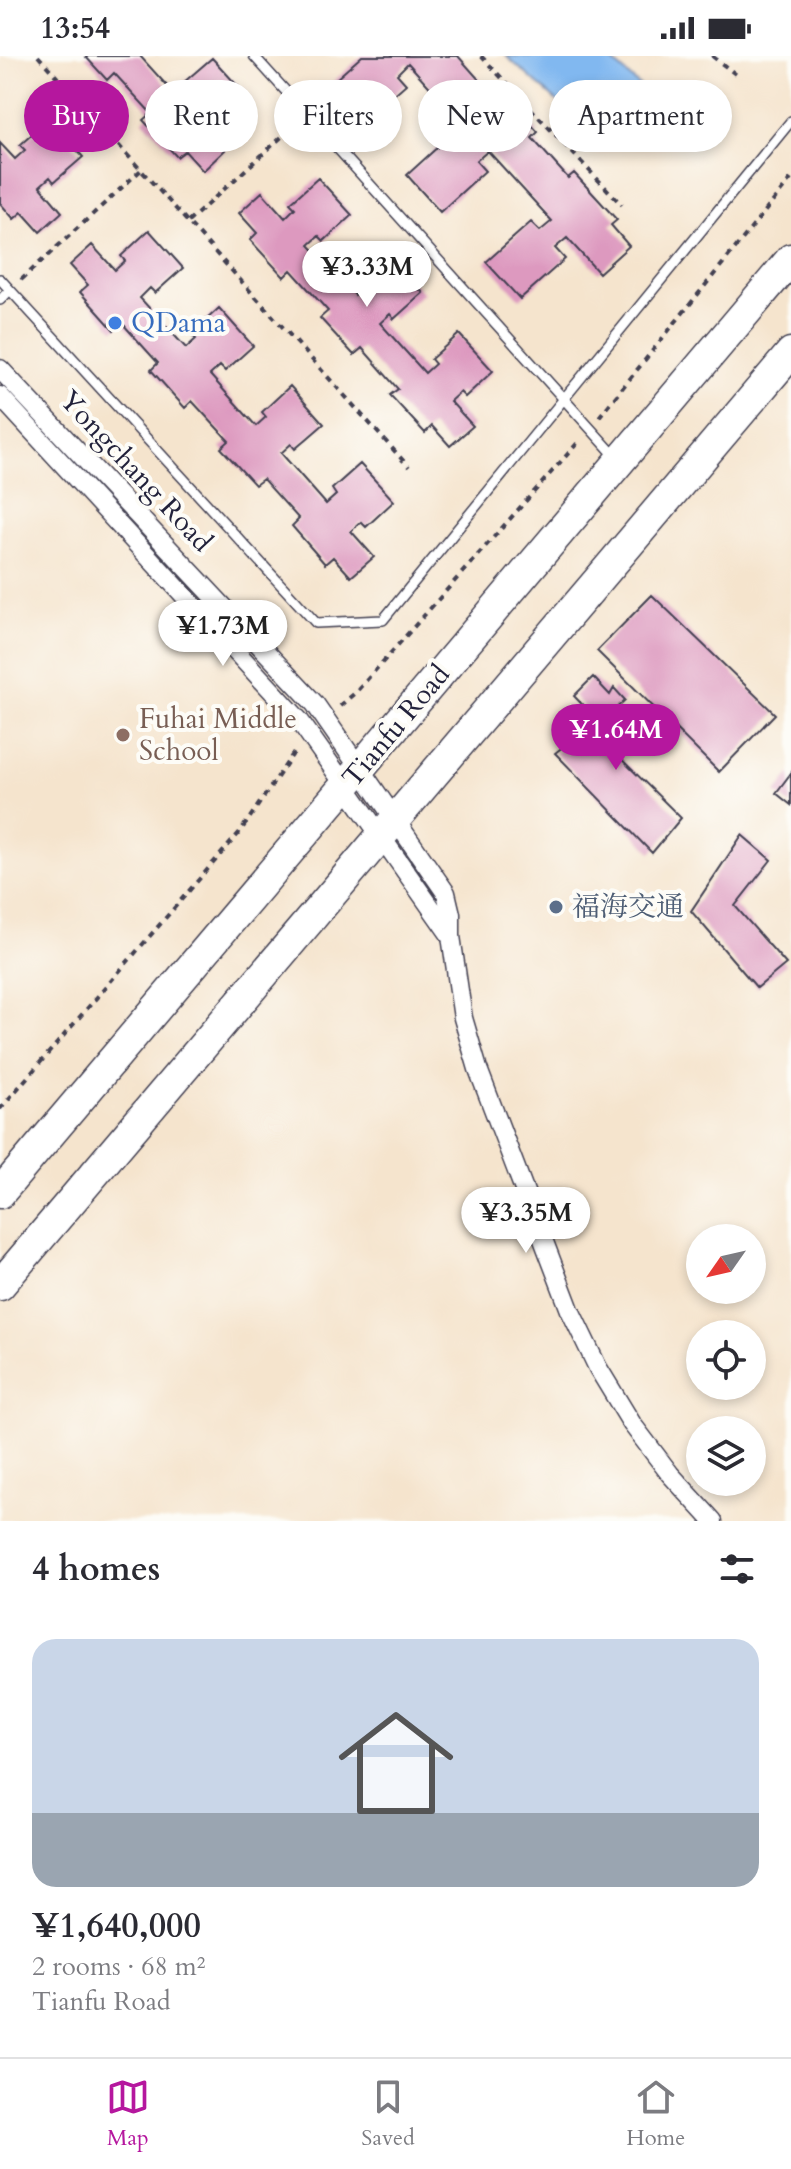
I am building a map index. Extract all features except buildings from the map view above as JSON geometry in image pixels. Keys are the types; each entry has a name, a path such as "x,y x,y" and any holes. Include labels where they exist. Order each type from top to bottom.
{"main road":[{"name":"Tianfu Road","path":"0,1193 791,259"},
{"path":"0,1285 791,353"}],"street":[{"name":"Yongchang Road","path":"0,369 315,704 352,777"},
{"name":"Yongchang Road","path":"0,396 307,732 352,777 388,828 451,936 463,1018 478,1069 570,1310 598,1368 632,1424 670,1474 713,1521"}],"lane":[{"path":"254,56 276,80"},
{"path":"0,279 316,623 383,620 791,121"},
{"path":"341,152 620,461"},
{"path":"0,300 10,290"}],"path":[{"path":"38,56 409,467"},
{"path":"481,56 622,205"},
{"path":"712,56 738,76"},
{"path":"188,222 274,144"},
{"path":"10,290 141,170"},
{"path":"325,719 356,692 590,428 791,179"},
{"path":"0,1109 240,832 307,732"}],"water":[{"path":"506,56 607,56 633,80 549,80 549,94"}],"place":[{"name":"QDama","path":"115,323"},
{"name":"Fuhai Middle School","path":"123,735"},
{"name":"福海交通","path":"556,907"}]}
